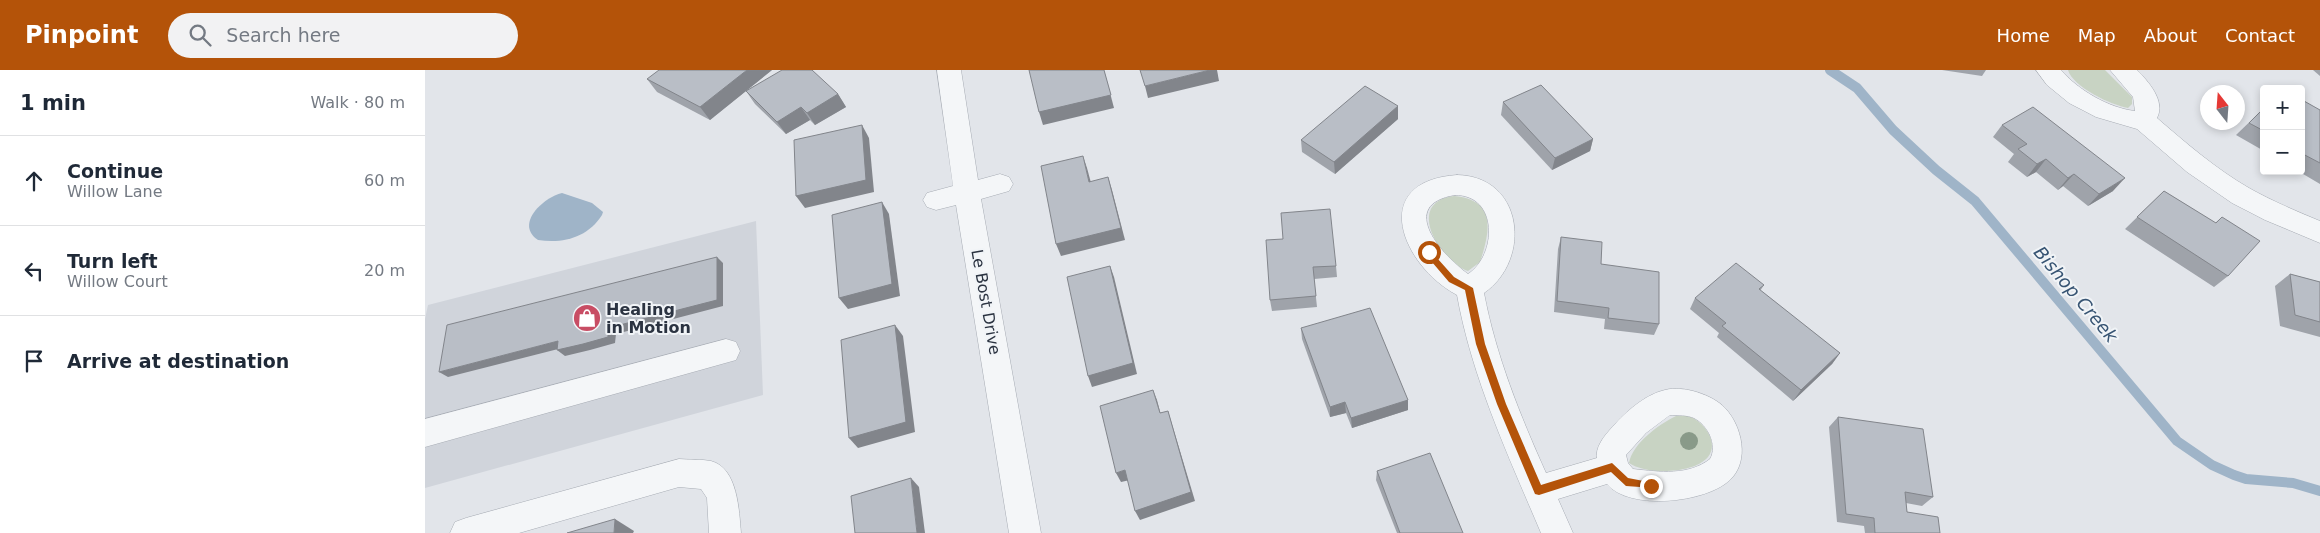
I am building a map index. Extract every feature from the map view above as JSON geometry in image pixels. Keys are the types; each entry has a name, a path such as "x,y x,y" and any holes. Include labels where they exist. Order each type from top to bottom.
{"street":[{"name":"Le Bost Drive","path":"949,70 967,192 1025,533"},
{"path":"2049,70 2065,89 2083,99 2112,113 2136,120 2143,120 2184,156 2231,189 2276,214 2320,232"},
{"path":"2122,70 2134,81 2148,105 2147,116 2143,120"},
{"path":"936,200 1000,184"},
{"path":"1469,288 1480,344 1501,404 1557,533"},
{"path":"425,433 726,351"},
{"path":"1539,490 1612,468"},
{"path":"466,533 679,473 710,475 722,495 725,533"}],"shaded area":[{"path":"756,221 763,395 425,488 425,319 428,305"}],"green space":[{"path":"2068,70 2105,70 2132,97 2132,104 2128,108 2093,94 2077,83"},
{"path":"1454,196 1468,199 1478,204 1484,210 1487,219 1488,229 1480,262 1468,271 1447,257 1432,233 1429,220 1431,209 1439,201"},
{"path":"1676,416 1693,418 1708,432 1712,445 1708,457 1692,467 1670,471 1647,470 1629,463 1635,448 1647,435"}],"water":[{"path":"562,193 592,203 603,212 602,215 590,229 575,237 557,241 538,240 531,234 530,219 540,205"}],"building":[{"path":"659,70 747,70 700,107 647,79"},
{"path":"782,70 812,70 838,94 807,113 801,107 777,122 746,91"},
{"path":"1029,70 1104,70 1111,95 1039,112"},
{"path":"1140,70 1210,70 1145,86"},
{"path":"1541,85 1593,139 1555,158 1503,102"},
{"path":"1365,86 1398,106 1334,162 1301,140"},
{"path":"2305,102 2320,110 2320,163 2305,155"},
{"path":"2033,107 2125,178 2099,194 2074,174 2068,178 2046,159 2037,164 2018,149 2027,144 2002,125"},
{"path":"2260,112 2260,129 2249,123"},
{"path":"862,125 866,180 796,196 794,140"},
{"path":"1083,156 1089,182 1108,177 1121,228 1056,244 1041,166"},
{"path":"2164,191 2216,223 2222,217 2260,241 2228,276 2137,217"},
{"path":"882,202 892,284 839,298 832,215"},
{"path":"1330,209 1336,266 1313,267 1316,296 1270,300 1266,240 1283,239 1281,213"},
{"path":"1561,237 1602,242 1601,264 1659,272 1659,324 1608,318 1609,308 1557,301"},
{"path":"717,257 717,300 608,328 608,337 583,344 557,350 558,341 439,372 447,325"},
{"path":"1736,263 1764,285 1759,289 1840,353 1801,390 1722,326 1726,323 1695,298"},
{"path":"1110,266 1133,363 1088,376 1067,277"},
{"path":"2290,274 2320,282 2320,322 2295,315"},
{"path":"1370,308 1408,400 1351,418 1345,402 1330,407 1301,328"},
{"path":"895,325 906,422 849,438 841,340"},
{"path":"1153,390 1160,413 1168,411 1191,492 1135,511 1125,470 1116,473 1100,406"},
{"path":"1838,417 1923,429 1933,497 1905,492 1907,512 1938,517 1940,533 1875,533 1874,518 1846,514"},
{"path":"1430,453 1463,533 1400,533 1377,471"},
{"path":"911,478 917,533 855,533 851,496"},
{"path":"615,519 614,533 567,533"}],"waterway":[{"name":"Bishop Creek","path":"1830,70 1857,88 1893,130 1936,170 1975,201 2177,441 2212,465 2234,475 2246,479 2293,483 2320,491"}],"place":[{"name":"Healing in Motion","path":"587,318"}],"route":[{"path":"1429,252 1451,279 1469,288 1480,344 1501,404 1539,490 1612,468 1626,482 1651,486"}]}
